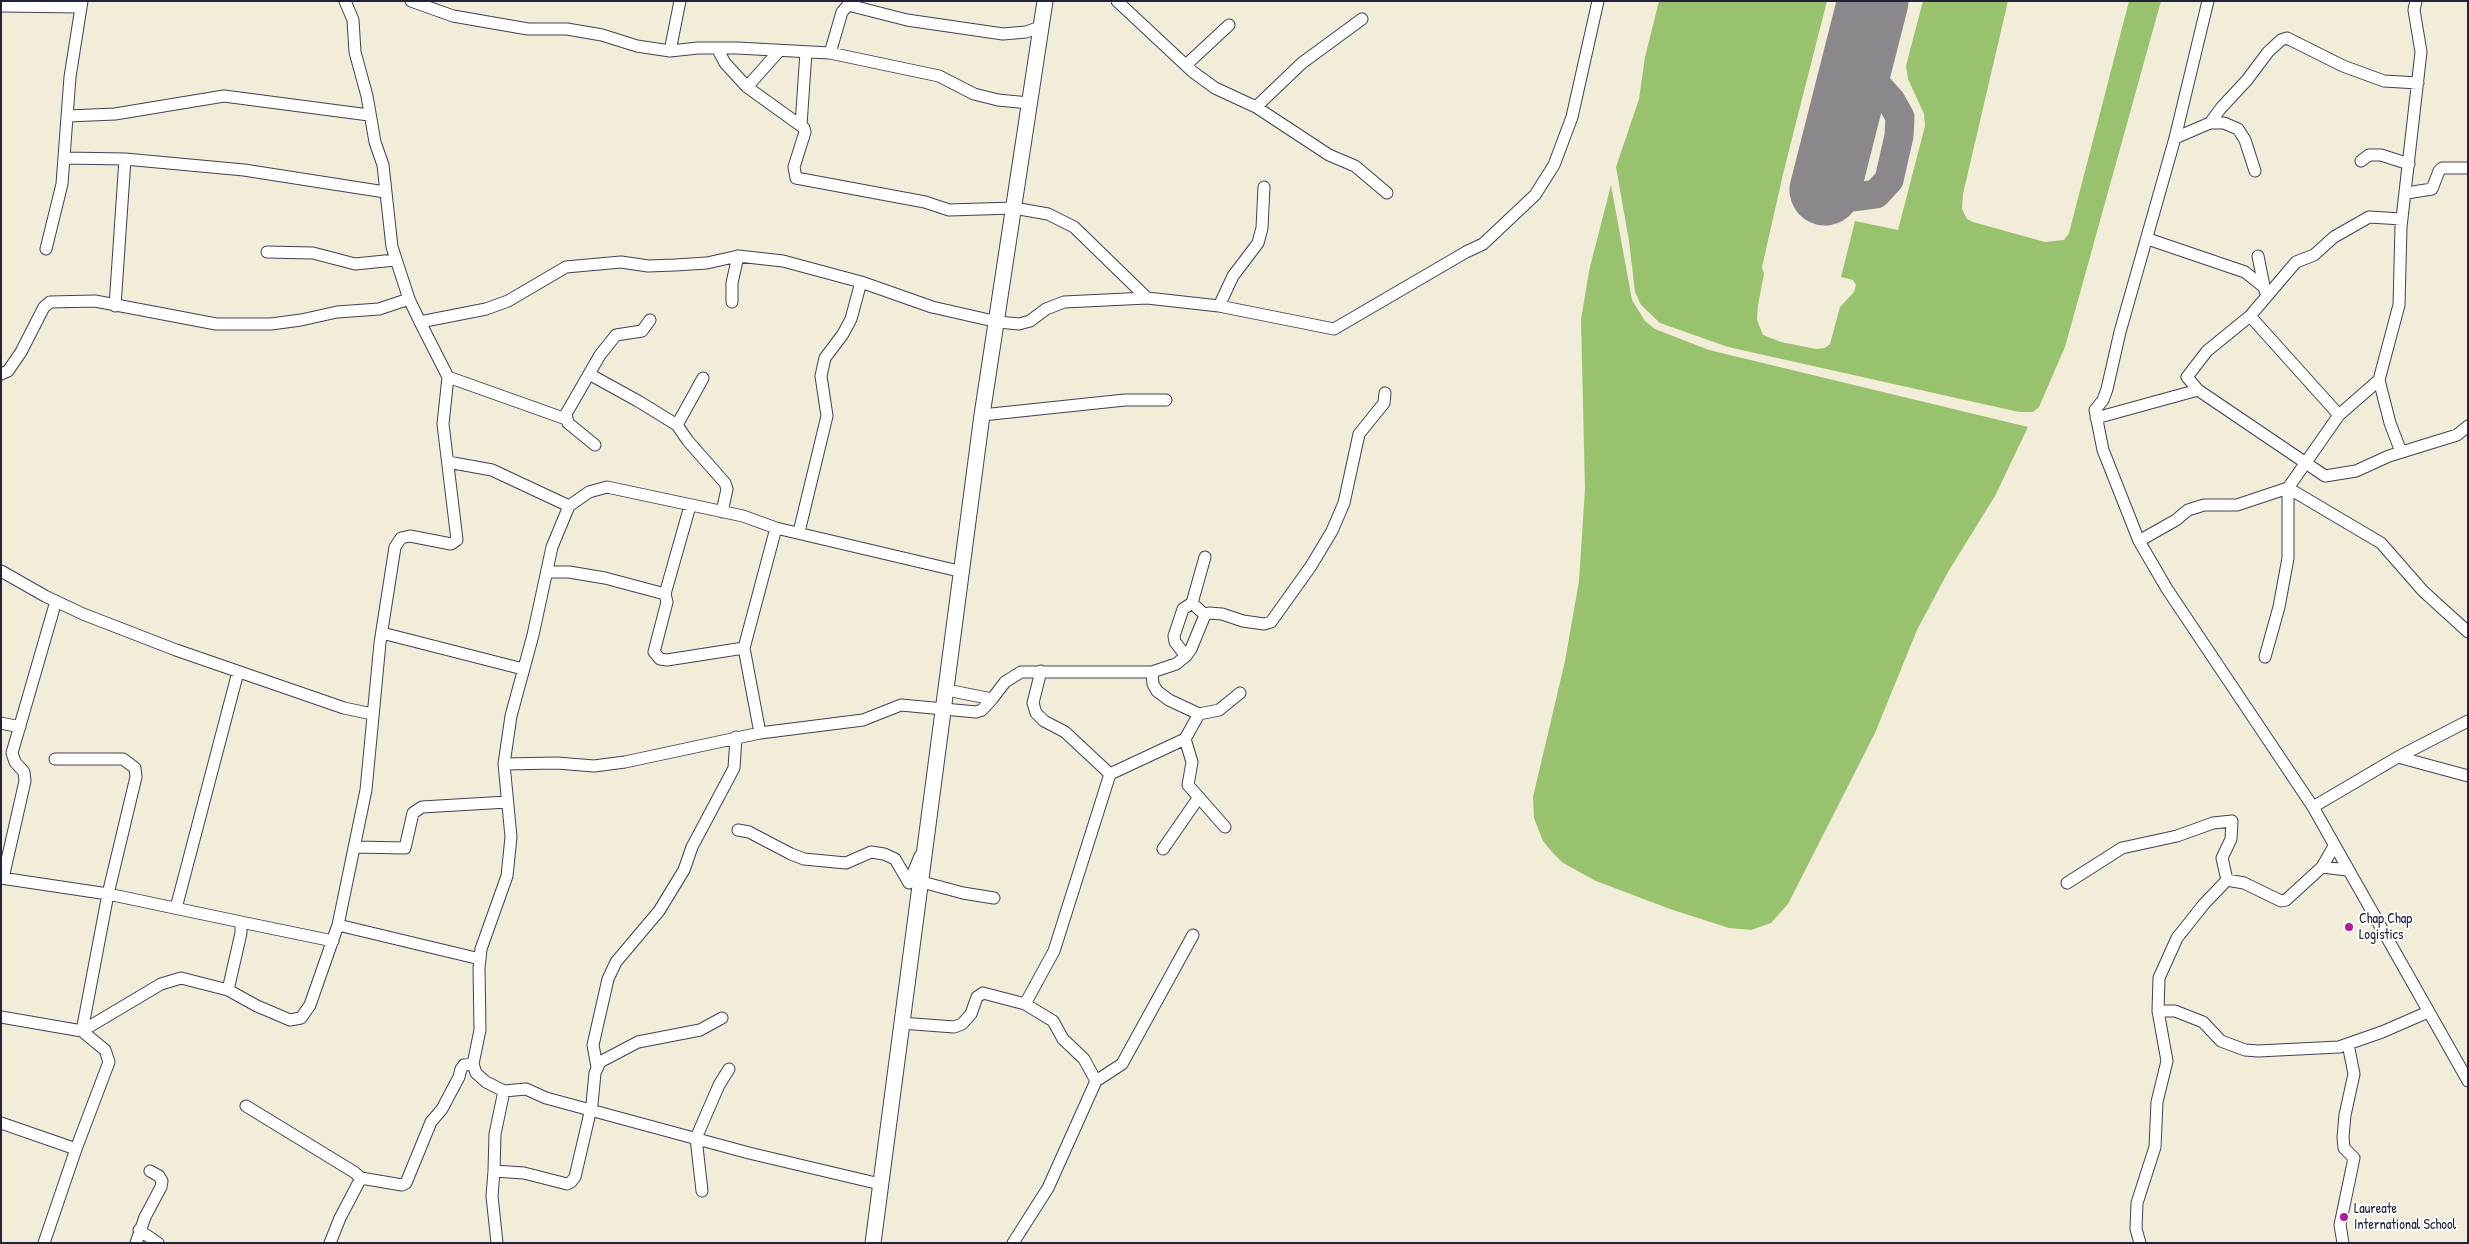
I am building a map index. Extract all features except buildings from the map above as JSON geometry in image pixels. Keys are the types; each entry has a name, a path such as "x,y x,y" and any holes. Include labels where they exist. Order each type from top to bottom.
{"main road":[{"path":"873,1243 963,572 982,415 998,322 1045,1"}],"street":[{"path":"82,1030 162,984 181,978 228,990 274,1014 290,1020 301,1018 310,1005 333,941 355,847 366,790 372,714 395,547 401,538 410,536 451,544 457,540 443,424 448,377 408,299 395,260 383,165 375,142 368,96 355,52 353,20 345,1"},
{"path":"411,1 434,5 453,16 528,29 567,29 593,33 637,46 670,51 717,48 830,53 938,76 974,94 998,100 1030,103"},
{"path":"670,51 680,1"},
{"path":"1117,1 1186,65 1215,88 1256,107 1329,156 1355,166 1387,194"},
{"path":"420,322 486,310 508,301 566,267 622,262 648,266 707,263 738,256 783,261 861,282 932,307 998,322 1019,324 1030,321 1046,309 1064,302 1147,298 1219,306 1334,330 1494,236 1535,194 1554,165 1572,117 1598,1"},
{"path":"2208,1 2175,138 2148,239 2120,332 2107,389 2103,400 2095,410 2103,450 2139,541 2167,589 2313,807 2468,1081"},
{"path":"2401,452 2390,423 2379,380 2399,305 2402,220 2407,193 2420,52 2414,10 2416,1"},
{"path":"1,6 81,4 70,77 62,184 46,249"},
{"path":"830,53 842,12 848,5 907,20 1003,34 1026,32 1040,27"},
{"path":"1256,107 1302,62 1362,19"},
{"path":"1186,65 1230,26"},
{"path":"2210,123 2220,108 2247,80 2268,52 2281,40 2287,38 2343,66 2384,81 2418,83"},
{"path":"717,48 725,63 747,87 801,124 805,132 794,167 796,178 924,202 949,210 1014,208 1048,214 1074,227 1147,298"},
{"path":"747,87 779,50"},
{"path":"801,124 806,52"},
{"path":"68,116 115,114 224,96 370,115"},
{"path":"2175,138 2210,123 2224,123 2238,129 2245,140 2255,171"},
{"path":"2362,161 2370,155 2381,154 2409,164"},
{"path":"65,158 126,159 244,170 385,192"},
{"path":"115,306 126,159"},
{"path":"2407,193 2432,189 2442,168 2468,168"},
{"path":"1219,306 1233,276 1258,243 1262,228 1264,187"},
{"path":"2402,220 2369,217 2334,237 2314,255 2296,262 2266,291 2250,316 2207,351 2187,377 2198,390 2319,474 2334,476 2356,471 2401,452 2457,435 2468,426"},
{"path":"2148,239 2180,249 2215,264 2227,265 2245,272 2266,291"},
{"path":"267,252 313,253 355,264 395,260"},
{"path":"732,302 733,274 738,256"},
{"path":"2258,256 2266,291"},
{"path":"798,532 827,416 821,376 825,358 843,334 851,319 861,282"},
{"path":"1,374 8,371 21,352 44,307 50,302 96,301 216,324 271,324 337,312 379,309 408,299"},
{"path":"2250,316 2339,415"},
{"path":"595,445 568,424 566,414 589,374 616,335 642,331 650,320"},
{"path":"589,374 638,400 676,425 725,483 727,488 722,512"},
{"path":"448,377 566,419"},
{"path":"676,425 702,378"},
{"path":"2265,657 2279,607 2288,558 2288,488 2339,415 2379,380"},
{"path":"2096,418 2198,390"},
{"path":"1192,603 1205,615 1222,614 1243,621 1264,624 1271,622 1279,614 1332,531 1344,503 1359,434 1384,404 1385,393"},
{"path":"982,415 1125,400 1166,400"},
{"path":"448,462 492,470 569,506"},
{"path":"880,1184 546,1098 526,1089 504,1091 486,1082 476,1073 473,1064 480,1030 481,949 507,876 511,837 504,764 511,716 552,547 569,506 589,492 607,487 722,512 776,528 963,572"},
{"path":"2139,541 2204,505 2237,505 2288,488 2381,543 2423,591 2468,632"},
{"path":"690,506 665,594 667,602 654,652 660,659 667,660 744,648"},
{"path":"760,733 744,648 776,528"},
{"path":"1186,656 1175,642 1174,636 1183,609 1192,603 1205,557"},
{"path":"1,571 56,601 176,650 344,708 372,714"},
{"path":"547,572 569,572 596,577 665,594"},
{"path":"56,601 12,753 15,762 24,772 25,781 2,878 108,894 333,941"},
{"path":"504,764 594,766 625,762 736,737 863,720 901,705 976,712 982,710 1006,682 1021,672 1152,672 1176,664 1192,649 1205,615"},
{"path":"382,633 523,668"},
{"path":"1041,671 1033,703 1036,713 1044,721 1065,732 1110,774"},
{"path":"176,908 238,672"},
{"path":"1152,672 1152,684 1158,691 1169,700 1199,714 1219,710 1240,693"},
{"path":"947,690 992,699"},
{"path":"1025,1004 1054,951 1110,774 1185,739 1199,714"},
{"path":"2313,807 2398,757 2468,721"},
{"path":"1,723 20,727"},
{"path":"494,1171 524,1173 567,1184 575,1177 591,1110 597,1067 593,1045 608,979 616,962 659,911 684,870 692,847 734,768 736,737"},
{"path":"1185,739 1192,762 1188,786 1225,827"},
{"path":"2398,757 2468,776"},
{"path":"55,759 123,759 135,768 136,777 108,894 82,1030"},
{"path":"1162,849 1199,797"},
{"path":"355,847 405,848 412,813 422,806 507,802"},
{"path":"2067,883 2122,848 2177,836 2213,823 2232,821 2231,839 2222,858 2227,880"},
{"path":"738,830 749,832 791,854 804,858 846,863 871,852 884,854 895,860 909,883 920,856 925,853"},
{"path":"2227,880 2244,884 2281,901 2286,900 2322,866 2334,846"},
{"path":"2322,866 2347,870"},
{"path":"2140,1243 2136,1230 2137,1203 2155,1147 2157,1102 2167,1061 2158,1011 2159,978 2176,938 2227,880"},
{"path":"922,882 963,893 994,898"},
{"path":"228,990 241,933 241,922"},
{"path":"338,925 480,959"},
{"path":"1013,1243 1048,1188 1096,1081 1122,1064 1193,935"},
{"path":"901,1023 954,1028 962,1024 971,1014 977,997 983,993 1025,1004 1053,1021 1063,1039 1084,1059 1096,1081"},
{"path":"2158,1011 2175,1011 2203,1022 2221,1041 2245,1050 2297,1050 2339,1047 2382,1032 2428,1012"},
{"path":"1,1017 82,1030 105,1050 109,1062 76,1148 44,1243"},
{"path":"597,1067 603,1060 638,1042 700,1030 722,1018"},
{"path":"2344,1243 2340,1225 2354,1158 2344,1148 2343,1137 2345,1115 2354,1074 2348,1044"},
{"path":"246,1106 361,1178 402,1185 406,1183 431,1122 442,1109 459,1077 461,1069 464,1065 473,1064"},
{"path":"702,1191 696,1138 729,1069"},
{"path":"496,1243 492,1196 495,1134 504,1091"},
{"path":"1,1123 76,1148"},
{"path":"136,1243 139,1230 161,1187 162,1181 159,1176 150,1171"},
{"path":"330,1243 340,1218 361,1178"},
{"path":"139,1230 158,1243"}],"green space":[{"path":"1659,1 1827,1 1784,170 1762,267 1764,274 1757,320 1763,335 1781,342 1816,349 1825,348 1830,344 1840,307 1854,292 1856,285 1853,280 1841,277 1855,221 1898,230 1925,126 1924,114 1908,79 1906,66 1923,1 2008,1 1963,194 1962,209 1967,219 1973,222 2045,242 2064,240 2069,233 2129,1 2161,1 2065,347 2039,407 2033,412 2019,412 1728,347 1660,323 1641,305 1635,292 1629,241 1616,167 1639,99 1645,57"},
{"path":"1611,185 1632,300 1645,321 1655,329 1709,350 2028,427 1995,496 1948,572 1917,630 1875,733 1788,904 1771,923 1751,930 1729,928 1670,909 1596,881 1563,863 1552,852 1543,841 1534,818 1533,797 1565,661 1579,581 1585,489 1581,320 1589,271"}],"taxiway":[{"path":"1843,119 1835,130 1822,138 1814,156 1817,171 1834,189 1854,197 1876,194 1889,180 1899,136 1900,117 1891,101 1857,63"}],"runway":[{"path":"1825,190 1873,1"}],"place":[{"name":"Chap Chap Logistics","path":"2349,927"},
{"name":"Laureate International School","path":"2344,1217"}]}
